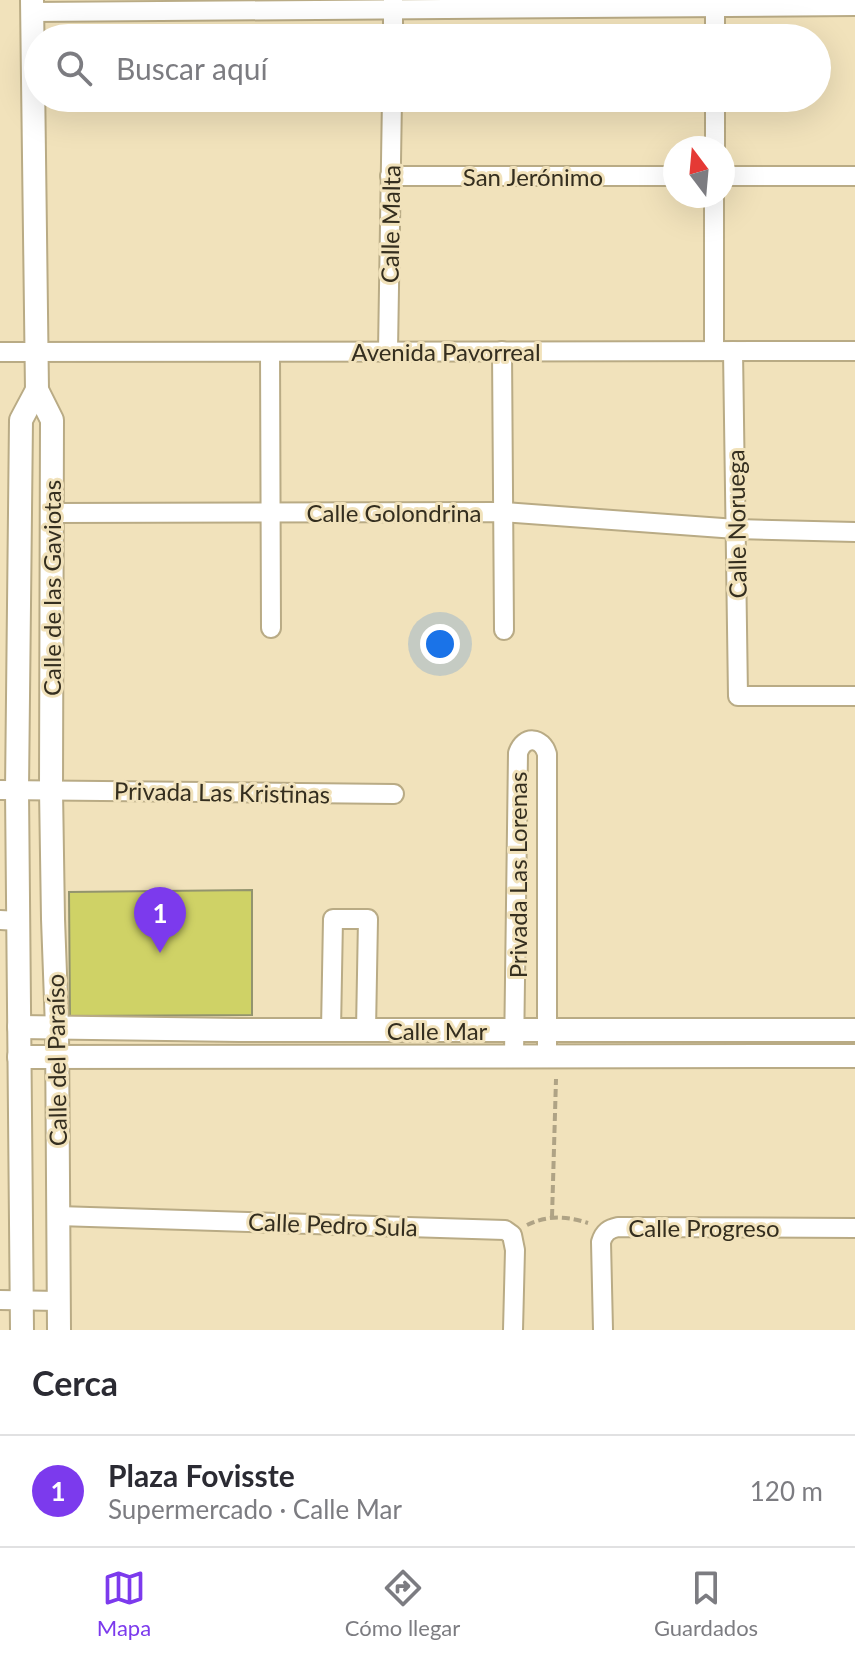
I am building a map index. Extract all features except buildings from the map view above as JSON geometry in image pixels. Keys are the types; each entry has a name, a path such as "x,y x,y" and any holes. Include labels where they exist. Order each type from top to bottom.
{"street":[{"path":"32,6 855,6"},
{"name":"Calle de las Gaviotas","path":"34,112 37,390 52,420 51,790"},
{"name":"Calle Malta","path":"388,351 392,112"},
{"path":"715,112 715,136"},
{"name":"San Jerónimo","path":"390,176 663,176"},
{"path":"735,176 855,176"},
{"name":"Calle Noruega","path":"715,208 736,529 738,696 855,696"},
{"path":"502,351 504,630"},
{"name":"Avenida Pavorreal","path":"0,352 855,351"},
{"path":"270,352 271,628"},
{"name":"Calle de las Gaviotas","path":"9,790 10,641 21,420 37,390"},
{"name":"Calle Golondrina","path":"52,513 503,512 736,529 855,532"},
{"name":"Privada Las Lorenas","path":"514,1056 518,753 524,742 532,739 545,747 547,754 547,1030 552,1056"},
{"name":"Privada Las Kristinas","path":"9,790 394,794"},
{"name":"Calle del Paraíso","path":"9,790 9,920 19,1027 11,1300 22,1330"},
{"name":"Calle del Paraíso","path":"51,790 58,1057 59,1330"},
{"path":"331,1030 333,919 368,919 366,1030"},
{"name":"Calle Mar","path":"19,1027 855,1030"},
{"name":"Calle Mar","path":"19,1057 855,1056"},
{"name":"Calle Pedro Sula","path":"58,1216 497,1229 512,1235"},
{"name":"Calle Progreso","path":"603,1330 601,1242 604,1233 610,1229 855,1228"},
{"path":"512,1235 515,1250 513,1330"},
{"path":"11,1300 59,1301"}],"path":[{"path":"552,1056 552,1217"},
{"path":"512,1235 537,1220 552,1217 580,1220 604,1233"}],"place":[{"name":"Plaza Fovisste","path":"160,953"}]}
